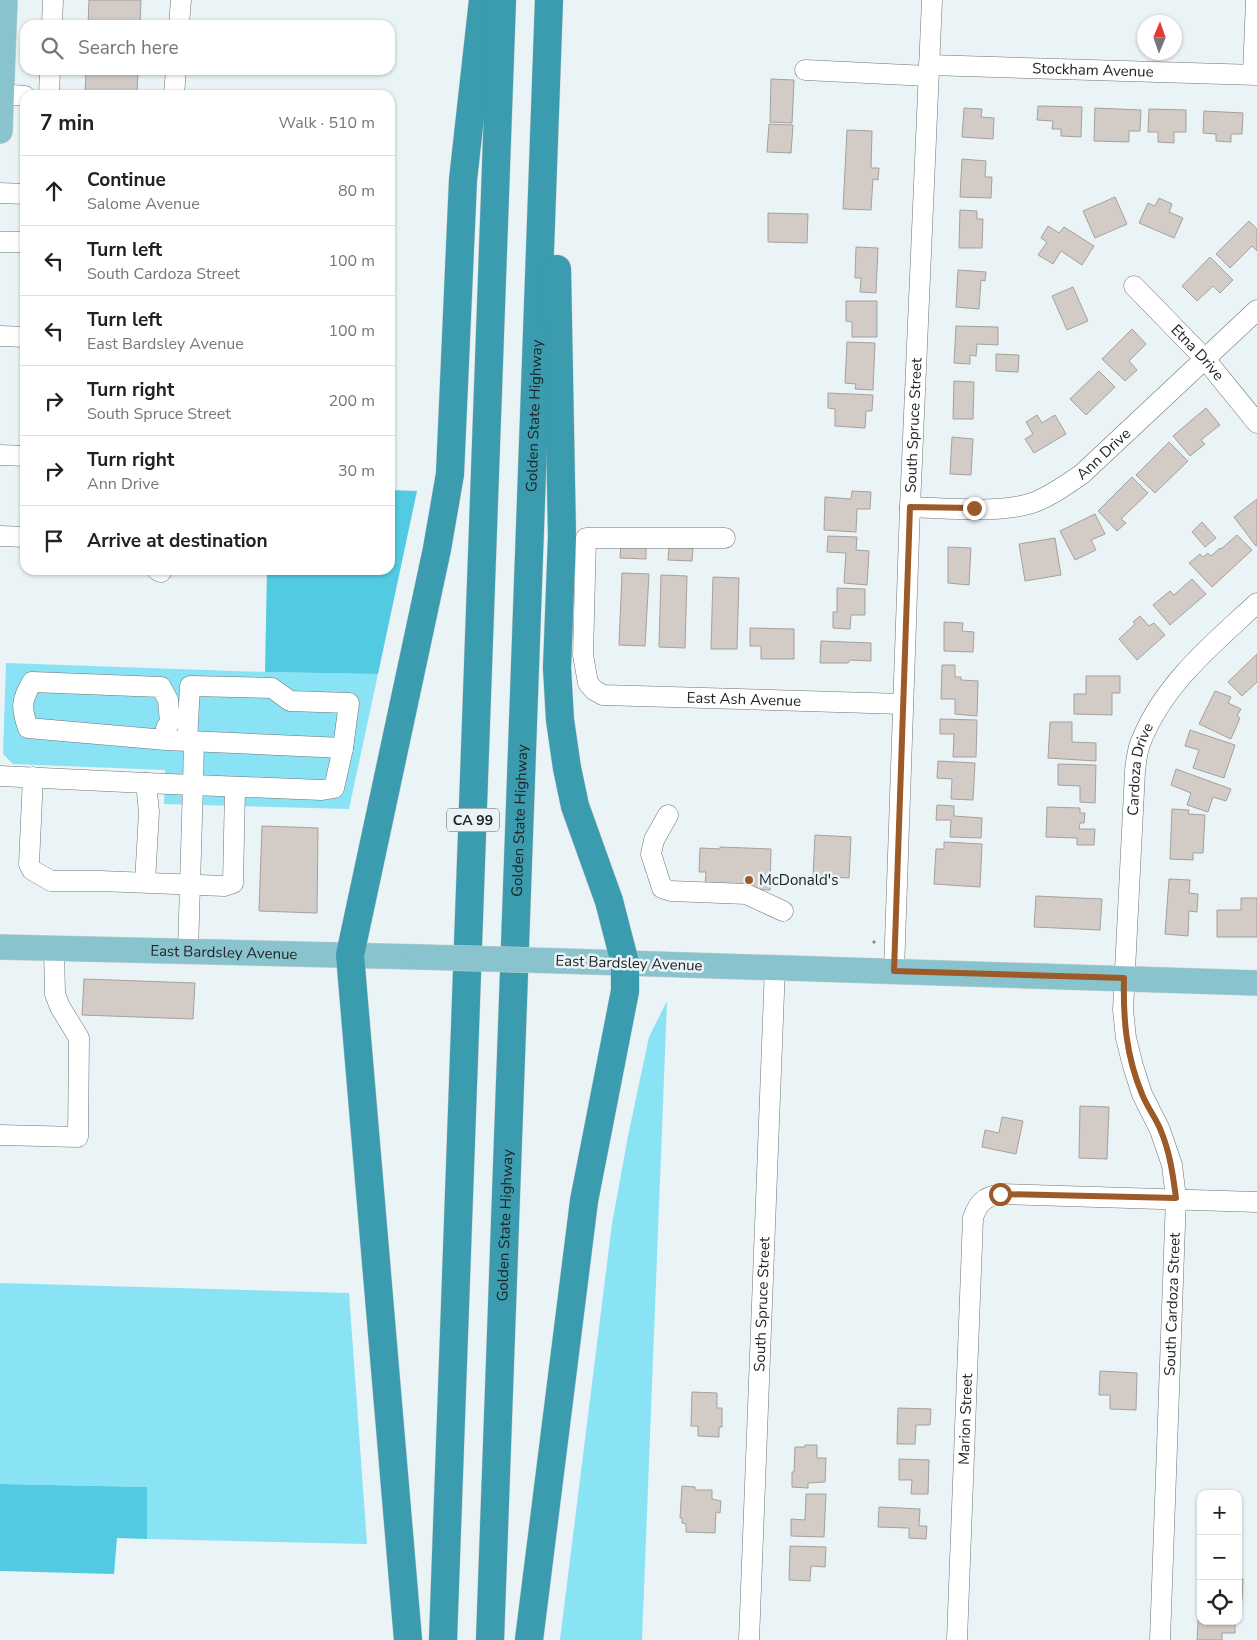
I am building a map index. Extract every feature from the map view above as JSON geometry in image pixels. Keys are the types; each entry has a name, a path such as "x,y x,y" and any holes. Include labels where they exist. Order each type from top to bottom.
{"highway":[{"path":"408,1640 350,955 435,558 450,474 463,180 483,0"},
{"name":"CA 99","path":"444,1640 502,0"},
{"name":"Golden State Highway","path":"490,1640 549,0"},
{"path":"529,1640 584,1201 625,995 625,963 609,901 575,806 560,720 558,668 562,527 558,360 558,92 546,72"}],"main road":[{"path":"0,131 13,95 5,0"},
{"name":"East Bardsley Avenue","path":"0,946 1257,982"}],"street":[{"path":"52,0 52,20"},
{"path":"179,20 181,0"},
{"name":"South Spruce Street","path":"894,971 910,507 932,0"},
{"path":"1255,74 1256,0"},
{"name":"Stockham Avenue","path":"805,70 1255,74"},
{"path":"49,90 50,75"},
{"path":"174,90 176,75"},
{"path":"0,193 20,194"},
{"path":"0,242 20,242"},
{"name":"Etna Drive","path":"1134,286 1205,359 1257,423"},
{"name":"Ann Drive","path":"910,507 1004,508 1032,503 1056,491 1082,474 1257,310"},
{"path":"0,336 20,337"},
{"path":"0,455 20,456"},
{"path":"0,536 20,537"},
{"name":"East Ash Avenue","path":"725,538 586,538 583,655 588,684 594,690 603,695 903,704"},
{"name":"Cardoza Drive","path":"1124,978 1132,809 1139,746 1150,722 1167,694 1194,662 1257,603"},
{"path":"166,734 170,722 168,700 161,687 32,682 24,696 22,711 28,728 166,734 190,741 343,748"},
{"path":"0,776 193,785 236,788 322,790 334,788 343,748 349,703 290,701 272,688 190,686 190,741 193,785 188,951"},
{"path":"33,777 29,864 32,870 51,881 145,882 224,886 233,883 236,788"},
{"path":"145,882 148,812 146,783"},
{"path":"668,815 654,840 651,854 662,888 671,891 746,894 783,911"},
{"path":"0,1135 78,1137 79,1038 60,1008 55,994 54,948"},
{"name":"South Spruce Street","path":"749,1640 775,968"},
{"name":"South Cardoza Street","path":"1124,978 1123,1010 1126,1038 1142,1094 1160,1130 1172,1165 1176,1198 1160,1640"},
{"name":"Marion Street","path":"957,1640 973,1218 976,1208 982,1200 1000,1194 1176,1198"},
{"path":"1176,1198 1257,1202"}],"shaded area":[{"path":"395,490 417,491 378,674 265,672 267,575 395,575"},
{"path":"6,663 378,674 349,809 164,804 165,770 13,764 3,754"},
{"path":"667,1001 642,1640 560,1640 612,1224 649,1037"},
{"path":"0,1283 349,1293 367,1544 147,1539 147,1487 0,1484"},
{"path":"0,1484 147,1487 147,1539 117,1538 114,1574 0,1571"}],"building":[{"path":"89,0 141,0 140,20 88,20"},
{"path":"86,75 138,75 137,90 85,90"},
{"path":"771,79 794,80 792,123 770,122"},
{"path":"1038,106 1082,107 1081,137 1061,136 1061,129 1052,129 1053,121 1037,120"},
{"path":"964,108 982,109 981,117 994,118 993,139 962,137"},
{"path":"1095,108 1141,110 1140,131 1129,131 1129,142 1094,141"},
{"path":"1149,109 1186,110 1186,132 1174,132 1174,143 1158,142 1158,132 1148,132"},
{"path":"1204,111 1243,113 1242,134 1231,134 1231,142 1216,141 1216,134 1203,133"},
{"path":"769,124 793,125 791,153 767,152"},
{"path":"847,130 872,131 871,168 879,168 878,180 873,179 871,210 843,209"},
{"path":"962,159 986,161 985,177 992,177 991,198 960,197"},
{"path":"1115,197 1127,224 1095,238 1083,211"},
{"path":"1159,198 1172,204 1169,212 1183,218 1174,238 1139,223 1148,203 1155,206"},
{"path":"960,210 977,211 977,219 983,219 982,248 959,248"},
{"path":"768,213 808,214 807,243 768,242"},
{"path":"1249,221 1257,229 1257,251 1252,246 1230,268 1216,254"},
{"path":"1048,226 1059,233 1064,227 1094,246 1082,265 1061,251 1053,264 1038,255 1047,242 1041,238"},
{"path":"856,247 878,248 876,293 860,292 861,278 855,278"},
{"path":"1210,257 1233,280 1220,293 1213,286 1197,301 1182,286"},
{"path":"958,270 986,272 985,281 981,280 979,309 956,307"},
{"path":"1073,287 1088,321 1067,330 1052,296"},
{"path":"846,301 877,301 877,337 852,337 852,322 846,321"},
{"path":"956,326 998,327 998,345 977,344 976,356 970,355 970,364 954,363"},
{"path":"1132,329 1146,344 1129,361 1137,370 1125,381 1102,359"},
{"path":"847,342 875,343 873,390 855,389 856,384 845,383"},
{"path":"996,354 1019,355 1018,372 996,371"},
{"path":"1099,371 1115,387 1086,415 1070,399"},
{"path":"954,381 974,382 973,419 953,419"},
{"path":"828,393 873,395 872,411 866,411 865,428 835,426 835,409 828,408"},
{"path":"1206,408 1220,425 1201,440 1205,444 1190,456 1173,436"},
{"path":"1037,415 1042,423 1055,415 1066,434 1034,453 1025,439 1033,434 1026,422"},
{"path":"952,437 973,439 971,475 950,474"},
{"path":"1169,442 1188,461 1155,493 1136,475"},
{"path":"1132,477 1148,493 1121,519 1126,523 1117,531 1098,511"},
{"path":"852,491 871,492 870,509 857,509 856,532 824,530 825,497 851,499"},
{"path":"1257,499 1257,545 1256,546 1234,517"},
{"path":"1095,514 1105,534 1091,540 1096,550 1075,560 1060,531"},
{"path":"1202,522 1216,538 1205,547 1192,532"},
{"path":"1237,535 1252,550 1212,587 1189,563 1200,554 1203,557 1208,553 1211,556"},
{"path":"828,536 857,537 856,550 869,551 867,585 844,583 846,553 827,552"},
{"path":"1055,538 1061,575 1025,581 1019,544"},
{"path":"621,544 646,545 646,559 620,558"},
{"path":"669,546 693,548 692,561 668,560"},
{"path":"948,547 971,548 969,585 948,583"},
{"path":"622,573 649,574 645,646 619,645"},
{"path":"661,575 687,576 685,648 659,647"},
{"path":"713,577 739,578 737,649 711,649"},
{"path":"1192,579 1206,594 1170,625 1153,605 1170,591 1174,595"},
{"path":"837,588 865,589 865,615 851,615 850,629 833,628 833,612 837,612"},
{"path":"1140,616 1149,626 1154,623 1165,635 1137,660 1119,639 1135,624 1133,622"},
{"path":"944,622 963,623 962,631 974,632 973,652 944,651"},
{"path":"750,628 794,629 794,659 761,659 761,646 750,646"},
{"path":"821,641 871,643 871,661 850,660 848,663 820,663"},
{"path":"1257,654 1257,682 1242,696 1228,682"},
{"path":"942,665 955,665 955,677 961,677 961,680 978,681 977,716 955,714 955,699 941,699"},
{"path":"1086,676 1120,676 1120,693 1112,693 1112,715 1074,714 1074,694 1086,694"},
{"path":"1215,691 1231,697 1228,703 1241,709 1237,716 1240,718 1231,739 1199,724"},
{"path":"940,719 977,720 976,757 953,757 954,734 940,734"},
{"path":"1050,722 1072,722 1072,742 1096,743 1096,761 1048,758"},
{"path":"1190,730 1235,745 1224,778 1193,768 1199,750 1185,746"},
{"path":"938,761 975,763 973,800 951,799 952,779 937,778"},
{"path":"1058,764 1096,765 1095,803 1080,802 1080,786 1058,785"},
{"path":"1176,769 1231,789 1226,801 1213,797 1208,812 1187,805 1191,793 1171,785"},
{"path":"937,805 954,806 954,816 982,818 981,838 950,837 951,820 936,820"},
{"path":"1047,807 1080,808 1080,813 1085,813 1084,823 1080,823 1079,829 1095,829 1094,845 1077,845 1077,838 1046,837"},
{"path":"1172,809 1189,810 1188,814 1205,815 1203,853 1193,853 1193,860 1170,859"},
{"path":"262,826 318,828 317,913 259,911"},
{"path":"815,835 851,837 849,878 813,876"},
{"path":"944,842 982,844 980,887 934,884 936,849 944,849"},
{"path":"720,847 771,849 770,890 705,887 706,872 699,872 700,848 720,849"},
{"path":"1169,879 1190,880 1189,893 1198,894 1197,912 1189,911 1188,936 1165,934"},
{"path":"1036,896 1102,899 1100,930 1034,927"},
{"path":"1241,898 1257,898 1257,937 1217,937 1217,910 1241,910"},
{"path":"84,979 195,983 193,1019 82,1015"},
{"path":"1080,1106 1109,1107 1107,1159 1079,1158"},
{"path":"1002,1117 1023,1121 1016,1154 982,1147 985,1130 999,1133"},
{"path":"1100,1371 1137,1373 1136,1410 1110,1409 1110,1395 1099,1395"},
{"path":"692,1392 717,1393 717,1408 722,1408 722,1427 719,1427 719,1437 698,1436 698,1426 691,1426"},
{"path":"898,1408 931,1409 930,1425 916,1425 915,1444 897,1444"},
{"path":"805,1445 817,1445 817,1458 826,1458 825,1482 808,1483 808,1488 792,1487 795,1447 805,1447"},
{"path":"899,1459 929,1460 928,1494 911,1494 912,1480 899,1480"},
{"path":"682,1486 695,1487 695,1490 712,1490 712,1499 721,1501 720,1513 716,1512 715,1533 686,1532 686,1524 682,1523 682,1518 680,1518"},
{"path":"806,1494 826,1494 824,1537 791,1536 791,1519 805,1520"},
{"path":"879,1507 920,1509 919,1526 927,1526 926,1539 909,1538 909,1528 878,1527"},
{"path":"790,1546 826,1547 825,1567 811,1566 810,1581 789,1580"},
{"path":"1198,1625 1235,1625 1235,1633 1222,1633 1222,1640 1197,1640"}],"place":[{"name":"McDonald's","path":"749,880"}],"route":[{"path":"974,508 910,507 894,971 1124,978 1123,1010 1126,1038 1142,1094 1160,1130 1172,1165 1176,1198 1000,1194"}]}
